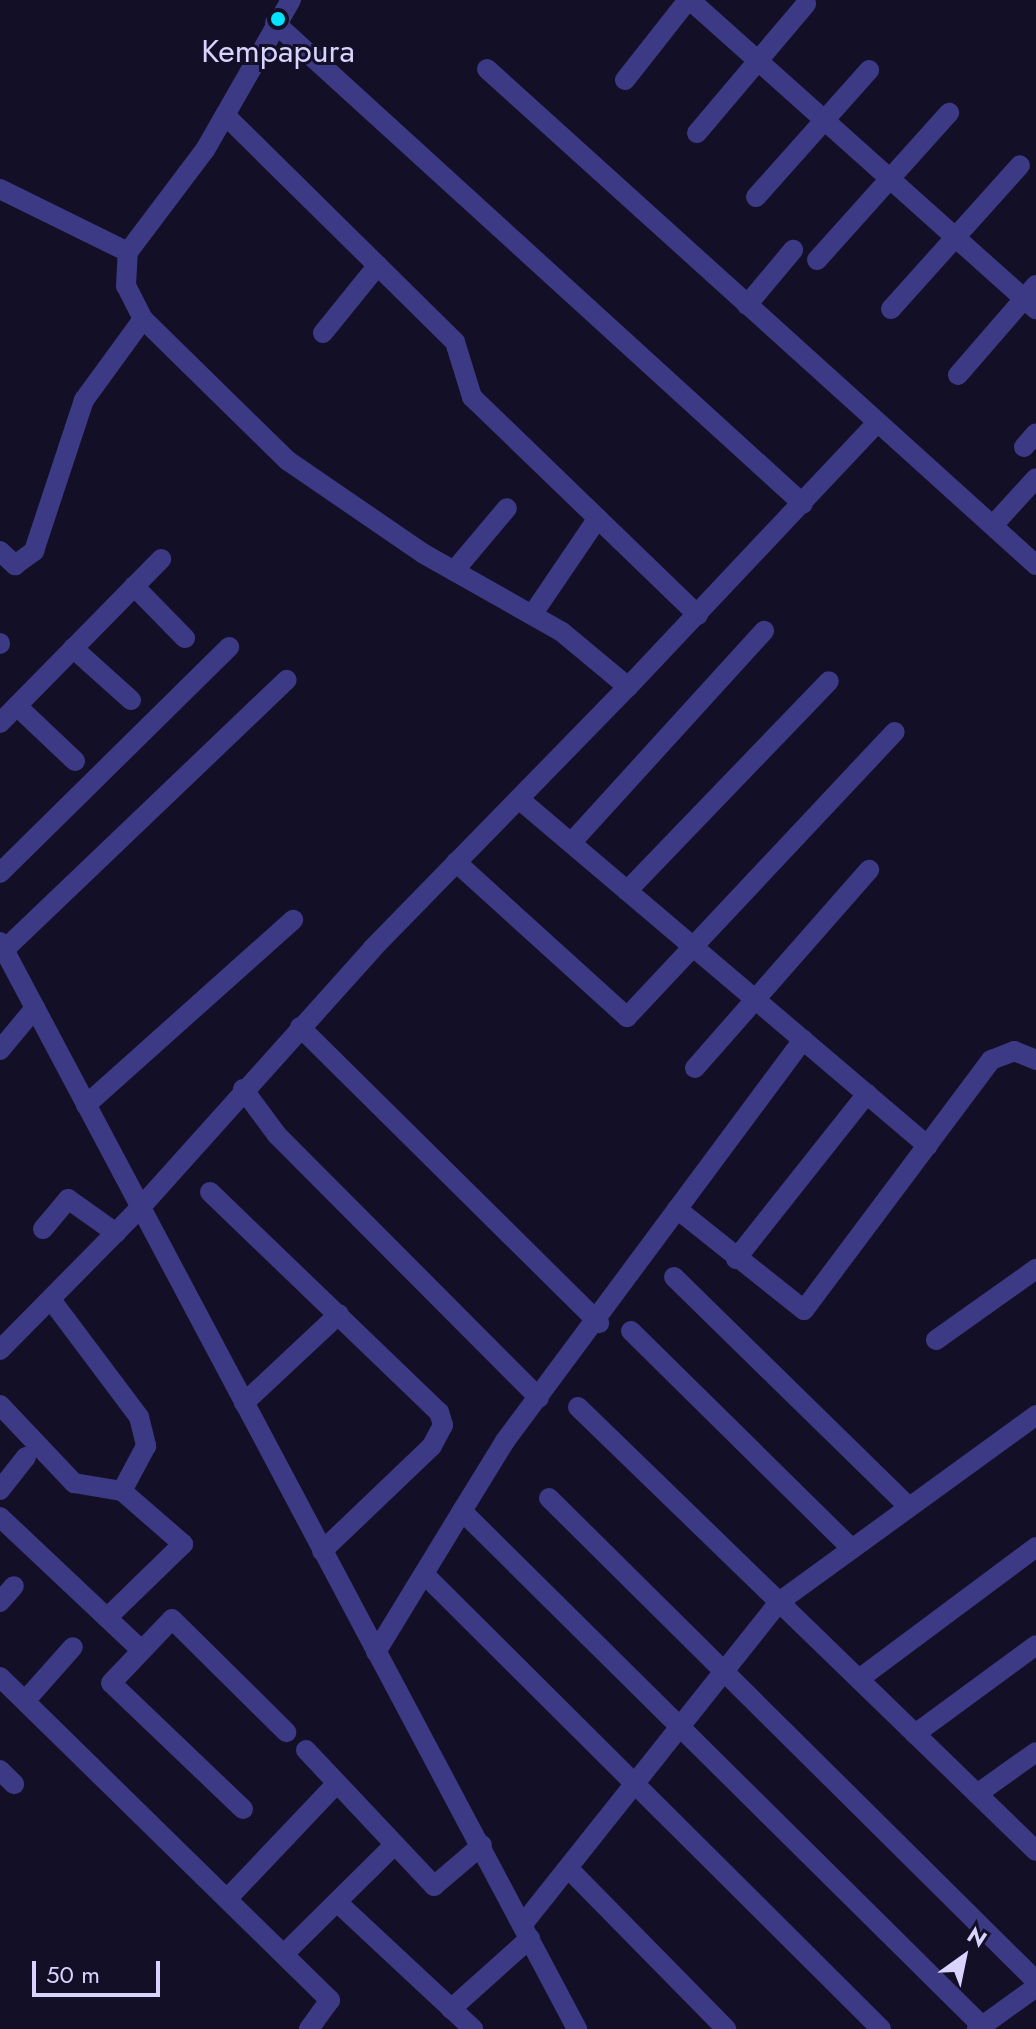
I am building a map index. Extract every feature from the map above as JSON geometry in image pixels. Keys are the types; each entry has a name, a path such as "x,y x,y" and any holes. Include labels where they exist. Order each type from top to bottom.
{"street":[{"path":"291,0 275,23 225,115 128,252 126,286 143,319 288,461 454,571 532,615 628,687"},
{"path":"625,80 689,0 956,237 1032,297 958,375"},
{"path":"697,133 806,4"},
{"path":"275,23 803,504"},
{"path":"487,69 877,423 996,522 1036,565"},
{"path":"756,197 869,70"},
{"path":"817,260 949,113"},
{"path":"225,115 455,342 472,397 698,615"},
{"path":"891,309 1020,165"},
{"path":"0,189 128,252"},
{"path":"747,305 793,250"},
{"path":"323,333 378,265"},
{"path":"0,551 15,565 34,551 84,400 143,319"},
{"path":"2,1345 52,1301 140,1208 300,1027 456,862 698,615 877,423"},
{"path":"996,522 1036,478"},
{"path":"454,571 507,508"},
{"path":"532,615 598,518"},
{"path":"0,723 161,559"},
{"path":"134,586 185,638"},
{"path":"571,843 764,631"},
{"path":"0,873 229,647"},
{"path":"73,648 131,700"},
{"path":"287,680 2,946 577,2029"},
{"path":"627,891 829,681"},
{"path":"17,706 75,761"},
{"path":"456,862 627,1017 691,945 895,732"},
{"path":"519,799 928,1146"},
{"path":"695,1068 869,870"},
{"path":"86,1105 293,920"},
{"path":"0,1050 35,1008"},
{"path":"300,1027 599,1323"},
{"path":"376,1652 462,1511 539,1398 599,1323 677,1209 803,1040"},
{"path":"677,1209 797,1310 811,1306 991,1060 1014,1051 1036,1060"},
{"path":"243,1089 277,1135 539,1398"},
{"path":"736,1259 867,1094"},
{"path":"210,1192 339,1314 443,1425 432,1446 322,1551"},
{"path":"43,1229 68,1199 116,1233"},
{"path":"936,1340 1036,1269"},
{"path":"674,1277 909,1507"},
{"path":"52,1301 139,1417 146,1446 122,1491"},
{"path":"244,1403 339,1314"},
{"path":"631,1331 852,1549"},
{"path":"0,1405 74,1483 122,1491 183,1544 107,1618"},
{"path":"578,1407 1036,1851"},
{"path":"451,2009 526,1931 568,1868 779,1602 1036,1415"},
{"path":"0,1490 26,1457"},
{"path":"549,1498 1036,1981"},
{"path":"462,1511 979,2028 1036,1987"},
{"path":"0,1517 142,1651"},
{"path":"859,1679 1036,1547"},
{"path":"424,1574 881,2029"},
{"path":"0,1602 14,1586"},
{"path":"243,1809 111,1683 172,1619 286,1732"},
{"path":"915,1734 1036,1645"},
{"path":"25,1701 73,1647"},
{"path":"0,1677 330,2000 309,2029"},
{"path":"306,1750 434,1886 482,1845"},
{"path":"977,1794 1036,1752"},
{"path":"228,1898 337,1783"},
{"path":"284,1954 395,1844"},
{"path":"568,1868 726,2029"},
{"path":"337,1902 473,2029"}],"place":[{"name":"Kempapura","path":"278,19"}]}
